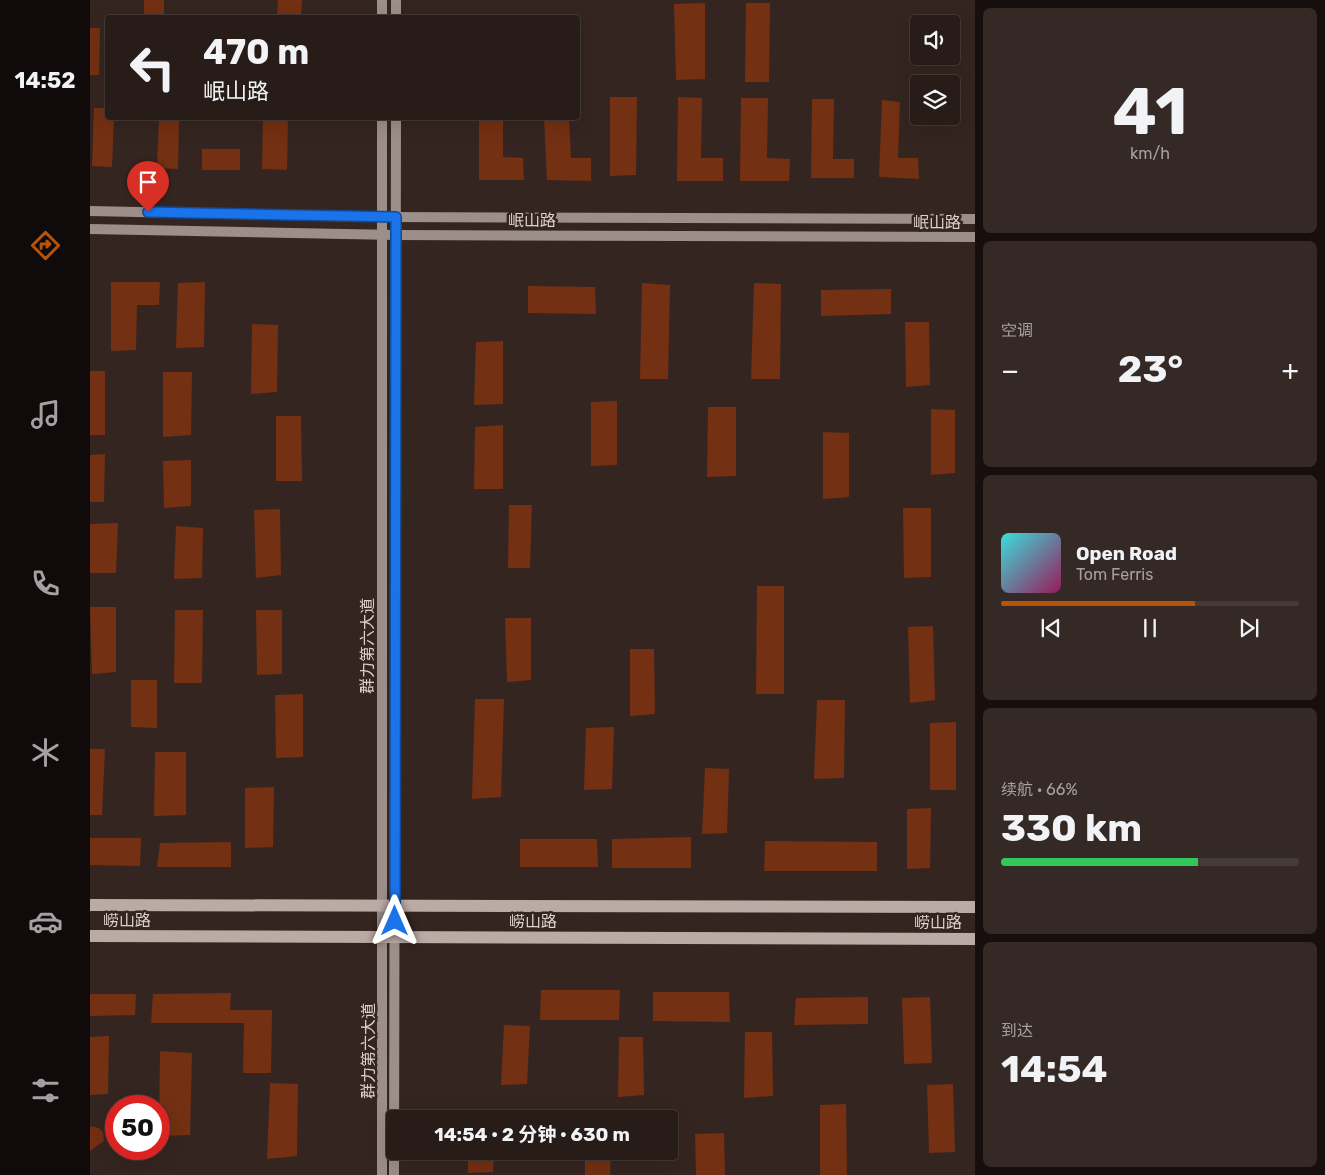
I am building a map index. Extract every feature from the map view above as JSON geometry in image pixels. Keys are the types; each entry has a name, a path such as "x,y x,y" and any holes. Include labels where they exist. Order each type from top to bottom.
{"main road":[{"path":"382,0 382,15"},
{"path":"396,0 396,15"},
{"name":"群力第六大道","path":"382,120 389,936 394,1175"},
{"name":"群力第六大道","path":"389,906 396,120"},
{"name":"岷山路","path":"90,211 382,217 975,219"},
{"name":"岷山路","path":"90,228 396,235 975,237"},
{"name":"崂山路","path":"90,905 975,907"},
{"name":"崂山路","path":"90,936 975,939"},
{"name":"群力第六大道","path":"382,1175 389,936"}],"building":[{"path":"144,0 164,0 164,15 144,15"},
{"path":"278,0 302,0 301,15 277,15"},
{"path":"705,3 705,79 676,80 674,4"},
{"path":"746,3 770,3 769,82 745,82"},
{"path":"90,28 100,28 99,75 90,75"},
{"path":"610,97 637,97 636,175 610,176"},
{"path":"678,97 702,98 701,158 723,158 723,181 677,181"},
{"path":"741,98 768,98 767,158 790,159 789,181 740,181"},
{"path":"812,99 834,99 833,159 854,159 854,178 811,178"},
{"path":"882,100 900,102 898,158 918,158 919,179 879,177"},
{"path":"94,108 105,108 105,120 114,120 112,167 92,166"},
{"path":"159,120 179,120 178,169 157,168"},
{"path":"263,120 288,120 287,170 262,169"},
{"path":"479,120 503,120 503,157 523,158 524,180 479,180"},
{"path":"544,120 569,120 571,158 591,158 591,181 547,180"},
{"path":"202,149 240,149 240,170 202,170"},
{"path":"111,282 160,282 159,305 137,305 136,350 111,351"},
{"path":"205,282 204,347 176,348 178,283"},
{"path":"642,283 670,285 668,379 640,379"},
{"path":"754,283 781,284 780,379 751,379"},
{"path":"528,286 595,287 596,314 528,313"},
{"path":"891,289 891,314 821,316 821,290"},
{"path":"905,322 929,322 930,385 906,387"},
{"path":"252,324 278,325 277,392 251,394"},
{"path":"503,341 503,404 474,405 476,342"},
{"path":"90,371 105,371 105,435 90,435"},
{"path":"163,372 192,372 191,435 163,437"},
{"path":"617,401 617,465 591,466 591,402"},
{"path":"708,407 736,407 736,476 707,477"},
{"path":"931,409 955,410 955,473 931,475"},
{"path":"276,416 301,416 302,481 276,481"},
{"path":"503,425 503,489 474,489 475,427"},
{"path":"823,432 849,433 849,497 823,499"},
{"path":"105,454 104,502 90,502 90,455"},
{"path":"191,460 191,506 164,508 163,461"},
{"path":"509,505 532,505 530,568 508,568"},
{"path":"903,508 931,508 931,577 904,578"},
{"path":"280,509 281,575 256,578 254,510"},
{"path":"118,523 116,573 90,573 90,524"},
{"path":"176,526 203,528 202,578 174,579"},
{"path":"757,586 784,586 784,694 756,694"},
{"path":"90,607 116,607 116,672 92,674"},
{"path":"175,610 203,610 202,683 174,683"},
{"path":"256,610 282,610 282,674 257,675"},
{"path":"505,618 531,618 531,680 507,682"},
{"path":"933,626 935,700 910,703 908,627"},
{"path":"630,649 654,649 655,714 630,716"},
{"path":"131,680 157,680 157,728 131,727"},
{"path":"303,694 303,757 276,758 275,695"},
{"path":"475,699 504,699 501,797 472,799"},
{"path":"817,700 845,700 844,778 814,779"},
{"path":"956,722 956,790 930,790 930,723"},
{"path":"614,727 612,789 584,790 586,728"},
{"path":"90,749 105,749 102,815 90,815"},
{"path":"155,752 186,752 186,815 154,816"},
{"path":"705,768 729,769 727,833 702,834"},
{"path":"274,787 273,847 245,848 245,788"},
{"path":"931,808 930,868 907,869 907,809"},
{"path":"691,837 691,868 612,868 612,839"},
{"path":"90,838 141,838 140,866 90,865"},
{"path":"520,839 597,839 598,867 520,867"},
{"path":"765,841 877,842 877,871 764,871"},
{"path":"231,842 231,867 157,867 160,843"},
{"path":"541,990 620,990 619,1020 540,1020"},
{"path":"653,992 729,992 730,1022 653,1021"},
{"path":"231,993 230,1010 272,1010 271,1073 243,1073 244,1023 151,1023 153,994"},
{"path":"90,994 136,994 135,1015 90,1016"},
{"path":"868,997 868,1024 794,1025 796,998"},
{"path":"930,997 932,1063 904,1064 902,998"},
{"path":"504,1025 530,1026 527,1084 501,1085"},
{"path":"745,1032 772,1032 773,1096 744,1098"},
{"path":"109,1036 108,1094 90,1095 90,1037"},
{"path":"619,1037 643,1037 644,1095 618,1097"},
{"path":"160,1051 192,1053 190,1135 170,1136 170,1095 159,1095"},
{"path":"270,1083 298,1084 297,1156 267,1159"},
{"path":"953,1084 955,1152 929,1153 927,1085"},
{"path":"846,1104 847,1175 820,1175 820,1105"},
{"path":"90,1126 99,1128 103,1132 104,1141 90,1151"},
{"path":"724,1133 725,1175 696,1175 695,1134"},
{"path":"468,1160 494,1160 493,1172 468,1173"},
{"path":"585,1160 611,1160 610,1175 585,1175"}],"route":[{"path":"148,212 396,217 395,921"}]}
